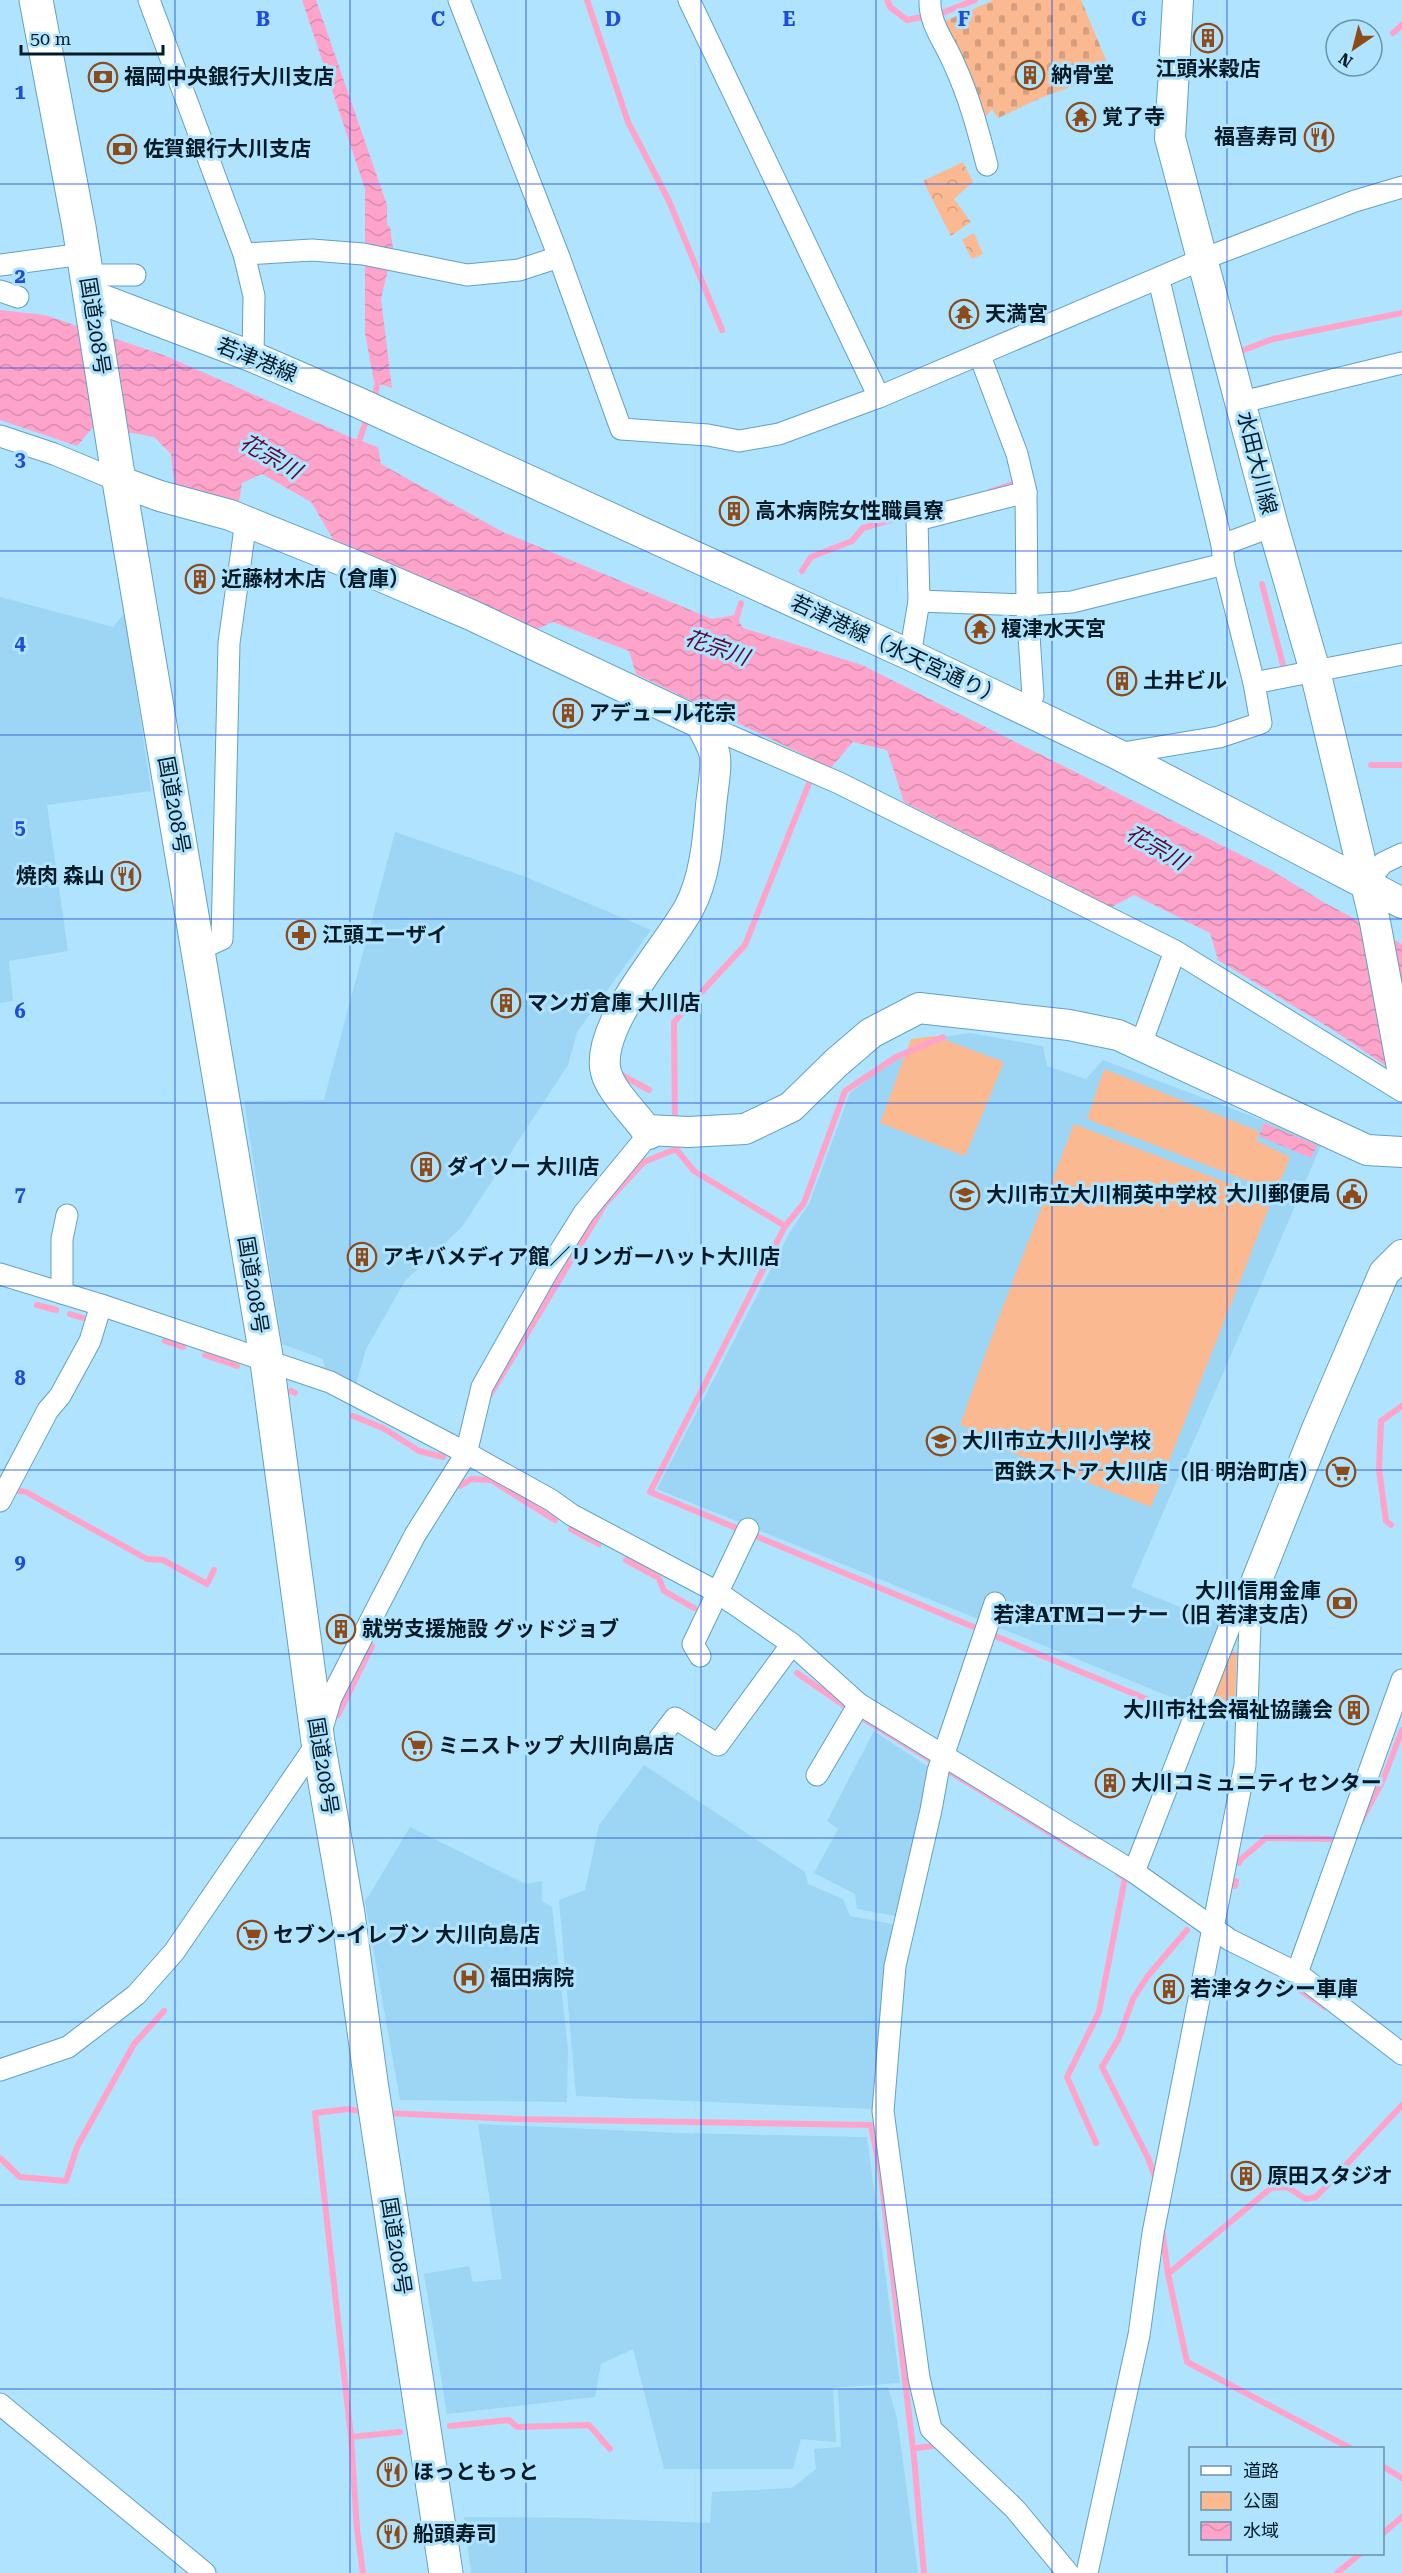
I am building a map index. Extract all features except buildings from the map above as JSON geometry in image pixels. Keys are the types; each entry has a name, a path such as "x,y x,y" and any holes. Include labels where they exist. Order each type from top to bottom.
{"highway":[{"name":"国道208号","path":"36,0 87,275 118,475 267,1362 318,1742 348,1914 371,2082 446,2573"}],"main road":[{"name":"水田大川線","path":"1178,0 1170,138 1242,402 1273,526 1315,671 1375,922 1402,1068"},
{"name":"若津港線","path":"87,275 253,357 421,431"},
{"name":"若津港線（水天宮通り）","path":"421,431 1024,709 1117,754 1402,903"},
{"path":"118,475 246,521 471,615 700,723 715,753 707,853 690,906 639,982 620,1016 609,1040 605,1065 609,1084 634,1112 647,1132 745,1129 791,1107 871,1033 919,1008 1069,1025 1118,1035 1367,1150 1402,1152"},
{"path":"1251,1595 1317,1429 1384,1273 1402,1255"}],"street":[{"path":"149,0 244,254 254,296 253,357"},
{"path":"459,0 559,257 621,429 708,435 739,441 779,434 980,356 1203,259 1355,201 1402,187"},
{"path":"689,0 879,397"},
{"path":"930,0 929,14 954,63 971,107 987,165"},
{"path":"244,254 312,250 364,254 467,275 519,270 559,257"},
{"path":"0,265 87,275 135,274"},
{"path":"1117,754 1219,737 1261,723 1254,683 1159,280"},
{"path":"980,356 1017,454 1026,492 1027,605 1033,696 1024,709"},
{"path":"1242,402 1402,363"},
{"path":"0,436 118,475"},
{"path":"910,655 919,601 917,520 1026,492"},
{"path":"198,950 222,939 229,643 246,521"},
{"path":"919,601 1027,605 1072,602 1223,555 1273,526"},
{"path":"1254,683 1402,654"},
{"path":"700,723 815,773 1175,951 1402,1090"},
{"path":"1366,884 1383,863 1402,854"},
{"path":"1141,1044 1175,951"},
{"path":"0,2070 68,2047 136,1995 174,1952 318,1742 331,1698 379,1604 415,1535 466,1454 482,1387 584,1213 647,1132"},
{"path":"62,1293 62,1239 67,1215"},
{"path":"0,1275 101,1305 330,1382 717,1592 792,1644 854,1712 940,1764 1134,1872 1230,1940 1297,1973 1402,2054"},
{"path":"0,1501 48,1410 60,1395 80,1361 97,1323 101,1305"},
{"path":"700,1656 693,1644 746,1534"},
{"path":"1134,1872 1231,1623 1251,1595"},
{"path":"1087,2573 1139,2335 1154,2232 1245,1765 1251,1595"},
{"path":"995,1603 940,1764 894,1966 883,2111 919,2378 931,2429 1015,2509 1068,2573"},
{"path":"659,1739 675,1718 718,1745 792,1644"},
{"path":"1297,1973 1402,1680"},
{"path":"817,1775 854,1712"},
{"path":"0,2404 205,2573"}],"shaded area":[{"path":"0,597 113,627 125,613 151,791 47,805 68,951 9,961 13,1001 0,1003"},
{"path":"395,832 526,877 651,930 577,1032 568,1065 462,1227 405,1281 366,1349 356,1384 325,1369 323,1359 282,1344 244,1101 324,1100"},
{"path":"970,1033 1043,1046 1047,1066 1086,1079 1103,1060 1322,1143 1131,1587 1222,1624 1188,1704 657,1489 790,1232 809,1204 850,1093 896,1057 943,1037"},
{"path":"874,1731 930,1768 895,1916 857,1909 855,1894 814,1873 838,1829 827,1821"},
{"path":"644,1765 805,1872 808,1884 843,1899 850,1916 897,1925 872,2109 576,2096 559,1900 585,1890 599,1825"},
{"name":"福田病院","path":"410,1827 526,1884 542,1881 542,1901 552,1907 568,2049 567,2102 400,2100 365,1902"},
{"path":"478,2124 678,2133 867,2137 900,2383 833,2388 836,2442 801,2439 793,2469 664,2469 633,2349 601,2364 595,2397 447,2414 424,2274 469,2266 473,2282 502,2279"},
{"path":"888,2387 897,2418 918,2573 471,2573 464,2517 585,2518 710,2523 712,2492 792,2488 816,2469 814,2449 841,2447 838,2389"}],"green space":[{"path":"994,0 1081,0 1111,72 1043,97 998,118 992,109 984,119 943,22"},
{"path":"963,162 973,182 954,199 971,222 951,236 923,181"},
{"path":"974,233 983,254 972,259 962,240"},
{"path":"935,1036 1004,1062 965,1156 880,1123 911,1039"},
{"path":"1104,1069 1258,1131 1257,1141 1290,1157 1276,1192 1087,1119"},
{"path":"1074,1124 1272,1200 1151,1507 966,1435 968,1428 960,1425 997,1322"},
{"path":"1228,1651 1237,1652 1235,1704 1210,1698"}],"water":[{"path":"302,0 316,0 387,205 387,225 390,227 393,248 381,299 392,388 374,382 365,333 365,189"},
{"name":"花宗川","path":"0,310 45,315 166,356 350,437 378,447 381,464 503,532 712,619 735,615 743,628 862,665 1269,869 1325,903 1402,944 1402,1077 1336,1032 1218,960 1210,933 1134,895 1112,907 904,802 887,750 853,742 829,770 806,756 636,674 629,651 553,622 535,630 337,546 311,502 262,474 242,483 238,508 174,483 171,454 154,437 94,426 77,446 0,420"},
{"path":"1264,1123 1317,1145 1311,1158 1259,1136"}],"waterway":[{"path":"587,0 628,122 669,201 722,330"},
{"path":"887,0 890,7 907,20 927,16"},
{"path":"937,15 975,0"},
{"path":"1393,33 1402,25"},
{"path":"1241,351 1273,339 1402,313"},
{"path":"374,399 379,378"},
{"path":"357,447 368,415"},
{"path":"991,491 1016,483"},
{"path":"802,571 811,557 852,541 863,528 915,513"},
{"path":"1262,584 1283,665"},
{"path":"735,623 741,603"},
{"path":"1371,765 1402,765"},
{"path":"675,1124 674,1022 745,945 812,776"},
{"path":"943,1037 896,1057 845,1091 804,1203 785,1226 650,1492 1187,1716"},
{"path":"618,1073 649,1090"},
{"path":"676,1140 676,1149 694,1171 785,1226"},
{"path":"490,1395 605,1204 644,1162 676,1149"},
{"path":"37,1305 56,1310"},
{"path":"70,1314 93,1321"},
{"path":"165,1341 183,1347"},
{"path":"205,1355 237,1366"},
{"path":"291,1391 295,1393"},
{"path":"1391,1525 1386,1521 1379,1469 1381,1421 1402,1406"},
{"path":"353,1416 383,1428 419,1451 443,1457"},
{"path":"460,1486 471,1479 491,1480 555,1520"},
{"path":"9,1489 26,1492 147,1559 163,1560 207,1584 214,1570"},
{"path":"571,1529 599,1544"},
{"path":"626,1560 659,1578 664,1591 694,1608"},
{"path":"338,1715 372,1646"},
{"path":"797,1673 851,1710"},
{"path":"859,1716 1089,1857"},
{"path":"1361,1821 1383,1780 1402,1730"},
{"path":"1239,1863 1266,1838 1330,1839"},
{"path":"1096,2143 1067,2077 1099,2012 1125,1878 1118,1874"},
{"path":"1235,1886 1236,1881"},
{"path":"1156,2180 1148,2158 1102,2067 1119,2038 1133,1999 1147,1977 1187,1930"},
{"path":"1297,1983 1300,1990 1325,2007"},
{"path":"0,2158 20,2177 66,2181 77,2147 134,2044 164,2011"},
{"path":"1168,2274 1271,2188 1287,2187 1306,2199 1316,2197 1402,2105"},
{"path":"363,2573 357,2529 351,2437 315,2113 348,2109 365,2112"},
{"path":"387,2113 514,2119 871,2125 881,2175 914,2457 924,2573"},
{"path":"1162,2229 1168,2274 1187,2362 1348,2447"},
{"path":"450,2426 509,2420 517,2427 589,2425 610,2449"},
{"path":"351,2437 400,2432"},
{"path":"917,2448 933,2446"},
{"path":"1384,2467 1402,2478"},
{"path":"1384,2532 1402,2517"},
{"path":"1337,2573 1359,2555"}],"place":[{"name":"江頭米穀店","path":"1208,38"},
{"name":"納骨堂","path":"1030,75"},
{"name":"福岡中央銀行大川支店","path":"103,77"},
{"name":"覚了寺","path":"1081,117"},
{"name":"福喜寿司","path":"1319,137"},
{"name":"佐賀銀行大川支店","path":"122,149"},
{"name":"天満宮","path":"964,314"},
{"name":"高木病院女性職員寮","path":"734,511"},
{"name":"近藤材木店（倉庫）","path":"200,579"},
{"name":"榎津水天宮","path":"980,629"},
{"name":"土井ビル","path":"1122,681"},
{"name":"アデュール花宗","path":"568,713"},
{"name":"焼肉 森山","path":"126,876"},
{"name":"江頭エーザイ","path":"301,935"},
{"name":"マンガ倉庫 大川店","path":"506,1003"},
{"name":"ダイソー 大川店","path":"426,1167"},
{"name":"大川郵便局","path":"1352,1194"},
{"name":"大川市立大川桐英中学校","path":"965,1195"},
{"name":"アキバメディア館／リンガーハット大川店","path":"362,1257"},
{"name":"大川市立大川小学校","path":"941,1441"},
{"name":"西鉄ストア 大川店（旧 明治町店）","path":"1341,1472"},
{"name":"大川信用金庫 若津ATMコーナー（旧 若津支店）","path":"1342,1603"},
{"name":"就労支援施設 グッドジョブ","path":"341,1629"},
{"name":"大川市社会福祉協議会","path":"1354,1710"},
{"name":"ミニストップ 大川向島店","path":"417,1746"},
{"name":"大川コミュニティセンター","path":"1110,1783"},
{"name":"セブン-イレブン 大川向島店","path":"252,1935"},
{"name":"福田病院","path":"469,1978"},
{"name":"若津タクシー車庫","path":"1169,1989"},
{"name":"原田スタジオ","path":"1246,2176"},
{"name":"ほっともっと","path":"392,2472"},
{"name":"船頭寿司","path":"392,2534"}]}
